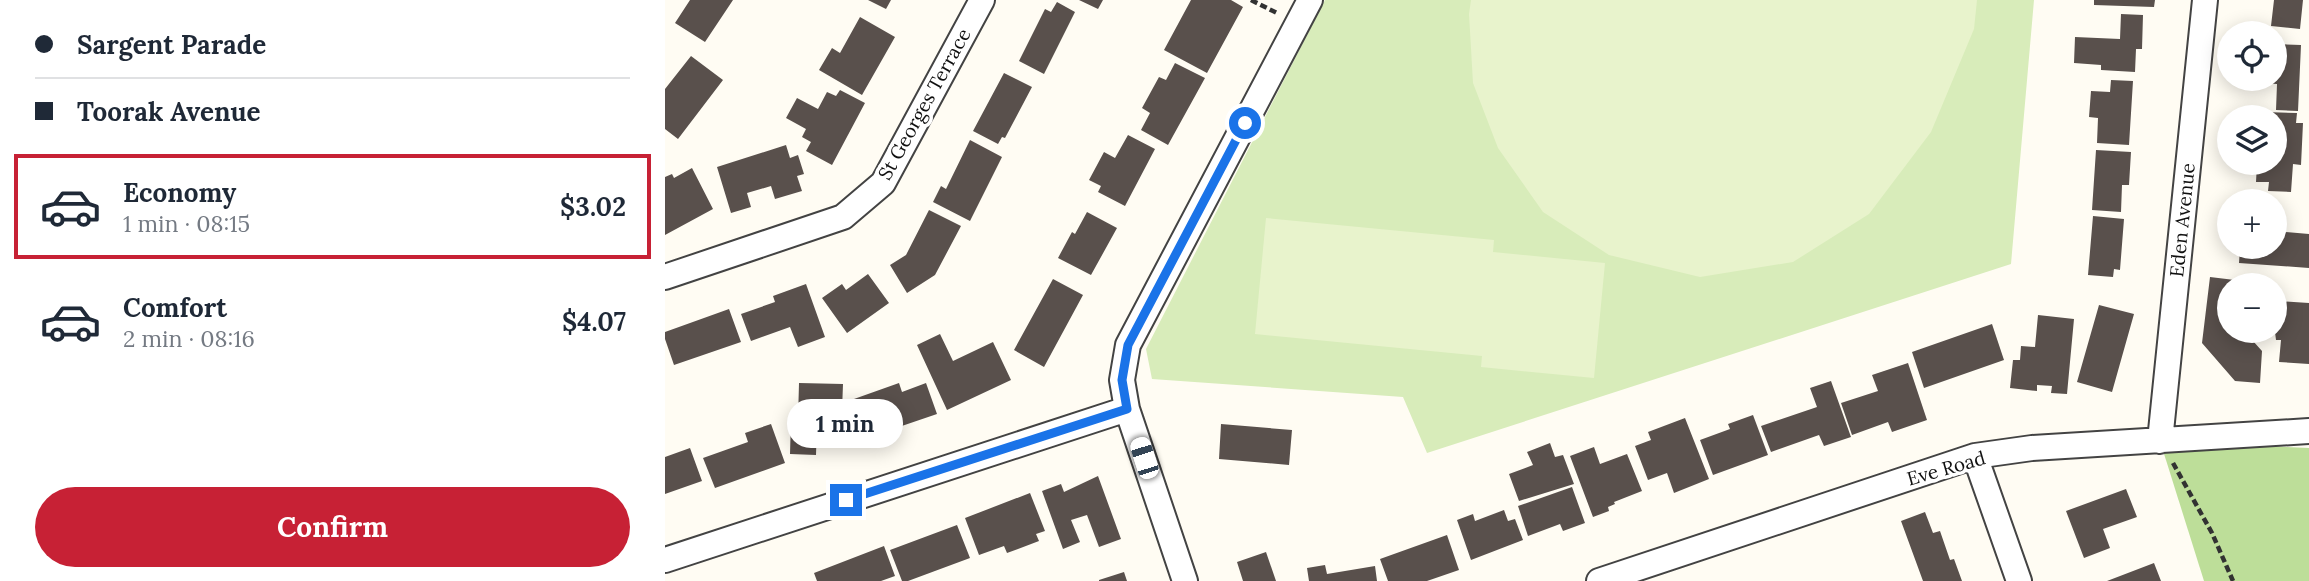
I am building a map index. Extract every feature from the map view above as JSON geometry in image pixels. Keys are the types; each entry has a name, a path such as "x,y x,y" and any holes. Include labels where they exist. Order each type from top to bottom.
{"street":[{"name":"St Georges Terrace","path":"665,277 843,217 883,184 982,0"},
{"path":"1185,581 1127,409 1122,380 1128,345 1310,0"},
{"name":"Eden Avenue","path":"2160,441 2205,0"},
{"path":"665,559 1127,409"},
{"name":"Eve Road","path":"1599,581 1976,456 2032,448 2309,431"},
{"path":"1976,456 2019,581"}],"path":[{"path":"2160,441 2211,533 2233,581"}],"green space":[{"path":"1325,0 2034,0 2011,264 1427,453 1403,397 1152,379 1146,349"},
{"path":"1471,0 1977,0 1974,29 1931,132 1869,214 1793,262 1700,277 1609,255 1543,212 1498,148 1473,83 1469,14"},
{"path":"1266,218 1494,240 1493,252 1605,263 1594,378 1481,367 1482,356 1255,334"},
{"path":"2160,441 2309,448 2309,581 2204,581"}],"building":[{"path":"690,0 733,0 705,42 675,23"},
{"path":"868,0 891,0 886,9"},
{"path":"1079,0 1103,0 1098,9"},
{"path":"1191,0 1231,0 1243,7 1207,73 1164,50"},
{"path":"2094,0 2155,0 2154,7 2094,5"},
{"path":"2274,0 2303,0 2300,29 2287,28 2287,21 2272,21"},
{"path":"1057,2 1075,12 1044,74 1019,61 1045,9 1051,12"},
{"path":"2121,14 2143,15 2142,49 2136,49 2135,72 2101,70 2101,65 2074,63 2075,37 2120,39"},
{"path":"860,17 895,37 862,95 819,70 832,48 840,53"},
{"path":"2287,44 2301,45 2298,111 2287,110 2287,105 2276,105 2277,91 2287,91"},
{"path":"691,56 723,80 678,139 665,129 665,89"},
{"path":"1175,63 1205,78 1168,145 1141,130 1150,113 1142,108 1159,77 1166,80"},
{"path":"1004,73 1032,87 1005,138 1002,137 998,144 973,131"},
{"path":"2111,80 2133,81 2129,145 2097,143 2098,118 2089,117 2091,91 2110,92"},
{"path":"840,90 865,103 832,165 806,151 811,142 802,137 806,129 786,118 797,98 818,109 827,92 836,96"},
{"path":"2287,113 2297,113 2296,123 2303,123 2301,165 2293,164 2291,192 2287,192 2287,189 2268,189 2269,182 2256,182 2256,175 2287,175"},
{"path":"1128,135 1155,149 1125,206 1098,192 1101,186 1089,180 1104,152 1115,158"},
{"path":"970,140 1002,157 970,221 933,202 941,186 946,189"},
{"path":"786,145 790,158 798,155 804,174 797,176 802,191 775,199 771,186 747,193 751,207 731,213 717,167"},
{"path":"2096,150 2131,152 2129,185 2122,185 2121,212 2092,210"},
{"path":"692,168 713,209 665,235 665,177 672,174 674,178"},
{"path":"929,210 961,226 935,275 907,293 890,265 906,255"},
{"path":"1087,212 1117,228 1091,275 1058,258"},
{"path":"2093,216 2124,219 2120,270 2114,269 2113,277 2088,275"},
{"path":"2287,232 2309,234 2309,268 2239,263 2239,259 2287,259"},
{"path":"868,274 889,303 847,333 822,298 842,284 846,290"},
{"path":"2210,277 2217,278 2217,343 2255,343 2262,351 2260,383 2235,381 2202,343"},
{"path":"1053,279 1083,295 1044,367 1014,350"},
{"path":"806,284 825,337 798,347 790,327 751,341 741,314 775,302 773,296"},
{"path":"2287,302 2309,303 2309,364 2279,362 2281,343 2287,343"},
{"path":"2099,305 2134,314 2112,392 2077,382"},
{"path":"729,309 741,342 674,365 665,332"},
{"path":"2038,315 2074,319 2067,394 2051,393 2052,386 2037,385 2037,391 2010,388 2013,360 2020,360 2021,346 2035,347"},
{"path":"1992,324 2004,360 1924,388 1912,352"},
{"path":"940,334 953,361 993,342 1011,380 947,410 917,345"},
{"path":"1908,363 1927,420 1892,432 1888,422 1852,435 1841,403 1878,391 1872,375"},
{"path":"1831,381 1851,437 1824,446 1819,435 1771,452 1761,426 1817,407 1810,388"},
{"path":"799,383 843,384 842,411 831,410 830,422 817,422 816,455 790,454 791,419 798,420"},
{"path":"899,383 902,392 926,383 937,414 890,430 889,425 866,434 854,399"},
{"path":"1753,415 1768,455 1713,475 1700,440 1730,429 1728,424"},
{"path":"1685,418 1709,479 1674,493 1667,473 1648,480 1635,446 1651,440 1648,432"},
{"path":"771,424 785,463 715,488 703,458 748,442 745,433"},
{"path":"1221,424 1292,430 1289,465 1219,459"},
{"path":"1550,443 1555,457 1563,455 1574,484 1519,501 1509,474 1533,465 1527,452"},
{"path":"1594,447 1600,464 1627,454 1642,491 1614,502 1615,504 1608,507 1609,511 1593,517 1570,456"},
{"path":"690,448 702,481 665,494 665,457"},
{"path":"1098,476 1121,539 1099,547 1087,515 1071,520 1080,542 1063,549 1042,491 1061,484 1064,492"},
{"path":"1572,487 1585,523 1563,531 1560,524 1528,536 1518,506"},
{"path":"2126,489 2137,517 2103,529 2110,548 2084,558 2066,511"},
{"path":"1030,493 1045,531 1036,534 1039,541 1007,553 1004,546 979,555 965,518"},
{"path":"1504,510 1508,521 1515,519 1523,540 1471,560 1457,520 1473,514 1475,521"},
{"path":"1925,512 1933,533 1940,531 1950,560 1954,559 1962,581 1923,581 1901,521"},
{"path":"957,525 970,558 902,581 890,550"},
{"path":"1447,535 1459,570 1427,581 1388,581 1380,559"},
{"path":"884,546 895,576 881,581 817,581 814,573"},
{"path":"1266,552 1276,581 1243,581 1237,562"},
{"path":"2154,563 2161,581 2107,581"},
{"path":"1325,565 1327,574 1375,566 1377,581 1309,581 1307,568"},
{"path":"1124,572 1127,581 1099,581 1099,580"}],"route":[{"path":"846,500 1127,409 1122,380 1128,345 1245,123"}]}
